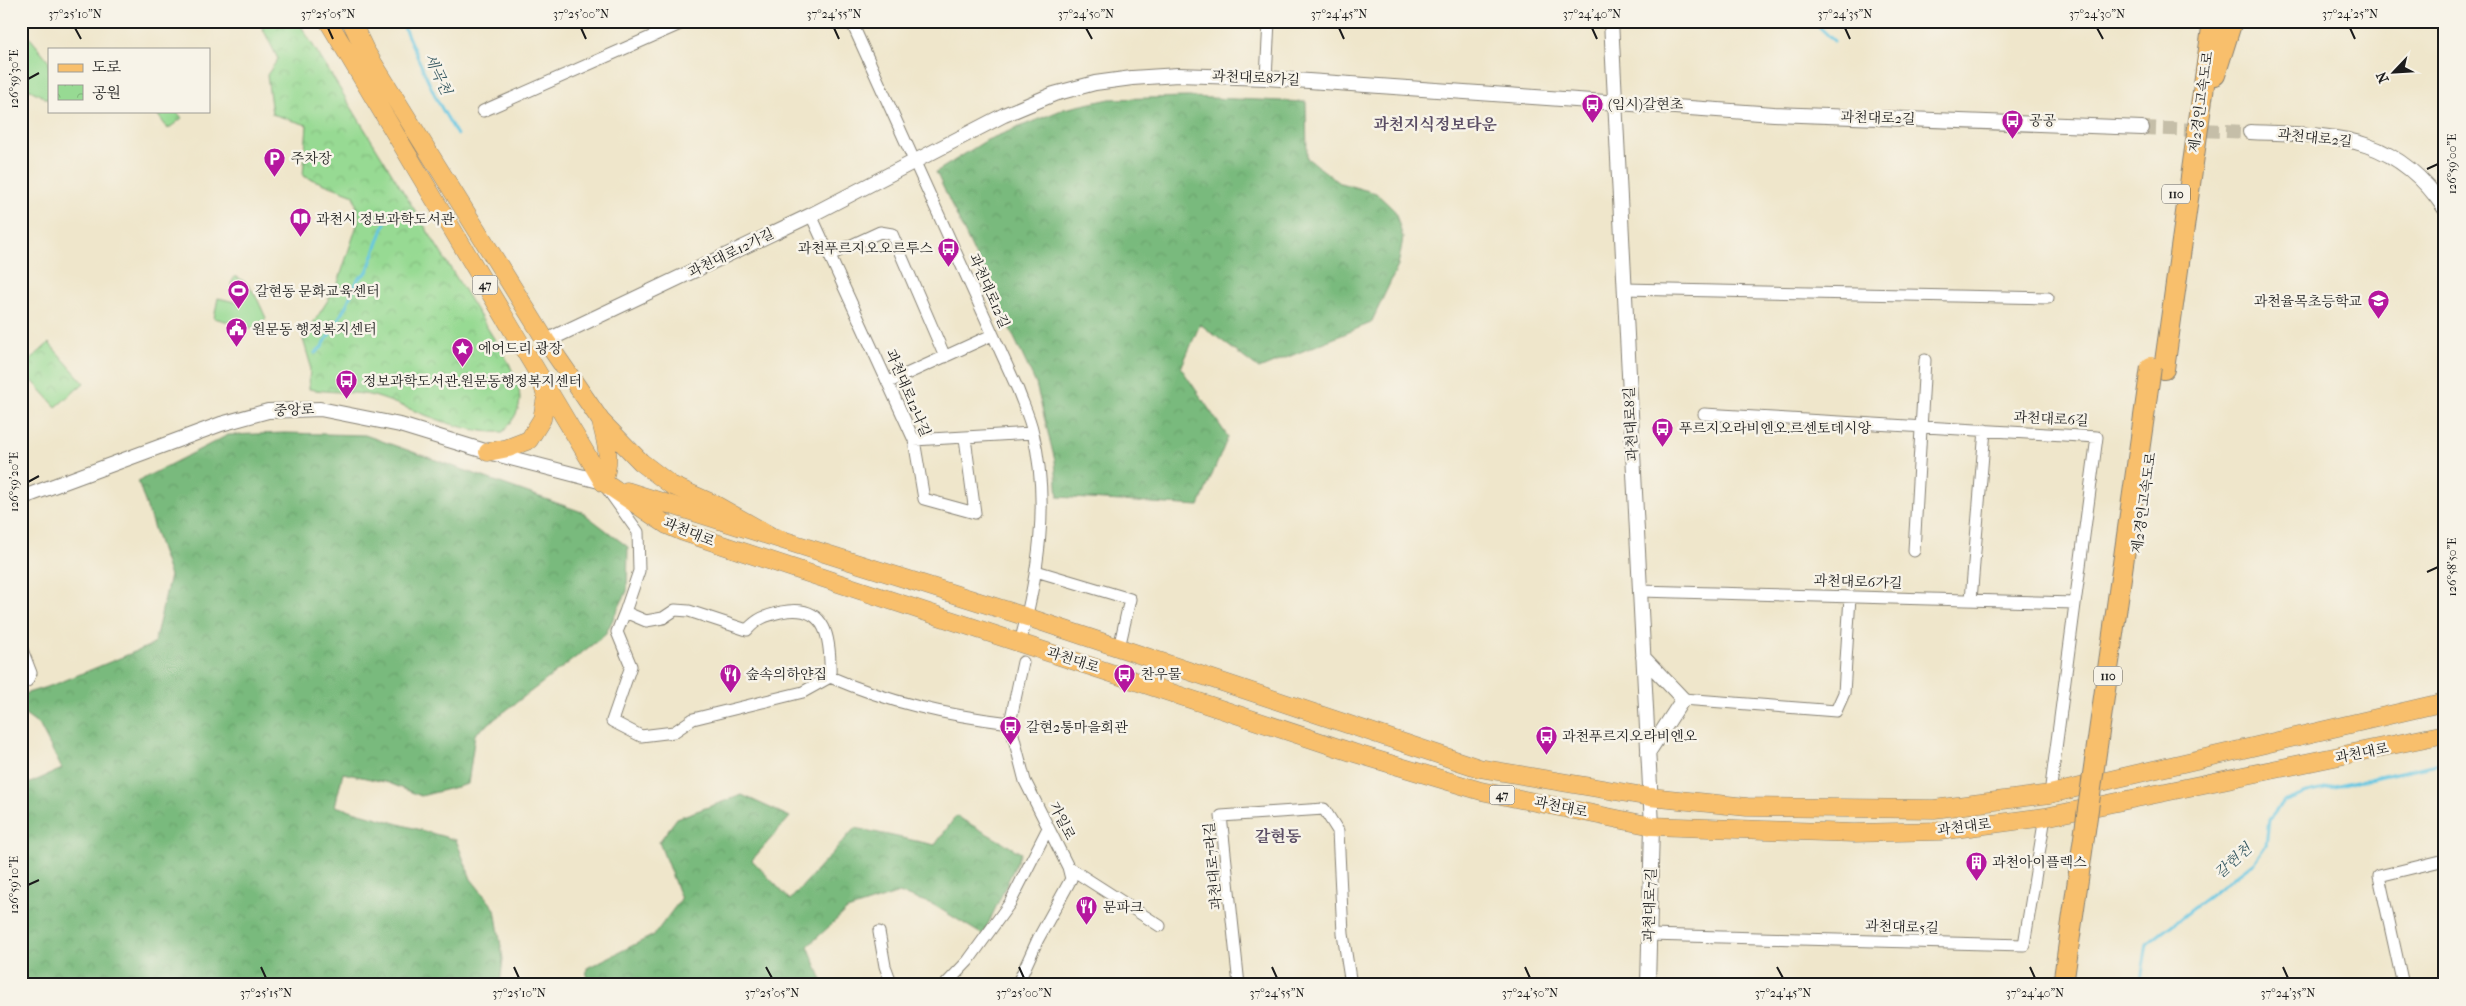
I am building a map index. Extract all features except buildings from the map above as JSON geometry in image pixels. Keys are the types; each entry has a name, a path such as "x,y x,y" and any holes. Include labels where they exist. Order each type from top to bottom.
{"highway":[{"name":"제2경인고속도로","path":"2076,985 2157,368 2200,21"},
{"name":"제2경인고속도로","path":"2064,985 2157,368 2198,127 2213,21"},
{"path":"2198,127 2232,21"}],"main road":[{"name":"47","path":"328,21 603,482"},
{"path":"351,21 365,50 546,341 601,421 641,462 671,485 714,504 769,535"},
{"path":"488,452 508,448 529,440 542,419 546,397 541,378"},
{"path":"601,421 607,443 608,466 603,482 696,515 769,535"},
{"name":"과천대로","path":"603,482 667,525 683,532 1354,753 1472,788 1652,826 1847,833 1916,832 2045,817 2445,734"},
{"path":"683,532 682,521 686,516 696,515"},
{"name":"과천대로","path":"769,535 1027,617 1479,768 1650,797 1747,807 1934,809 2050,794 2445,702"}],"street":[{"path":"483,111 687,21"},
{"name":"과천대로12길","path":"851,21 1018,390 1033,433 1040,485 1040,544 1034,587 1020,643"},
{"path":"1266,78 1269,21"},
{"name":"과천대로8길","path":"1611,21 1652,826"},
{"name":"과천대로8가길","path":"915,162 1004,115 1054,94 1095,83 1178,75 1266,78 1614,104"},
{"name":"과천대로2길","path":"1614,104 1774,114 2142,128"},
{"name":"과천대로2길","path":"2250,132 2320,136 2371,146 2387,153 2414,172 2445,209"},
{"name":"과천대로12가길","path":"546,341 915,162"},
{"name":"과천대로12나길","path":"811,214 914,440 924,498 975,513 965,438"},
{"path":"830,255 880,232 892,234 945,357"},
{"path":"1624,289 2048,298"},
{"path":"889,382 992,335"},
{"path":"1914,552 1925,360"},
{"name":"중앙로","path":"22,496 221,424 268,411 320,409 400,425 488,452 603,482"},
{"name":"과천대로6길","path":"1704,414 2097,437 2050,794"},
{"path":"1971,600 1985,430"},
{"path":"914,440 1033,433"},
{"path":"603,482 638,532 640,571 617,632 631,666 612,721 640,736 674,732 693,719 803,692 830,677"},
{"path":"1036,571 1130,599 1119,648"},
{"name":"과천대로6가길","path":"1640,591 2075,603"},
{"path":"1643,657 1683,699 1836,711 1844,693 1850,597"},
{"path":"626,612 646,621 663,618 675,610 689,611 747,630 760,617 798,608 814,614 826,633 831,650 830,677"},
{"path":"21,647 31,673 27,681 21,683"},
{"name":"가일로","path":"1023,662 1010,723 1024,781 1068,867"},
{"path":"830,677 873,695 926,710 1010,723"},
{"path":"1648,753 1683,699"},
{"name":"과천대로7라길","path":"1239,985 1221,816 1324,809 1338,831 1343,934 1350,985"},
{"name":"과천대로5길","path":"1649,935 2024,945 2045,817"},
{"name":"과천대로7길","path":"1648,985 1652,826"},
{"path":"945,985 968,961 1010,903 1048,828"},
{"path":"2403,985 2379,876 2445,860"},
{"path":"1068,867 1160,926"},
{"path":"1017,985 1038,939 1068,886 1071,879 1068,867"},
{"path":"878,932 885,966 892,985"}],"green space":[{"path":"259,21 298,21 509,363 517,383 520,399 516,414 503,432 487,432 454,425 374,396 309,389 310,363 303,339 337,286 359,219 354,195 303,176 307,125 272,114 267,75 278,59"},
{"path":"21,27 48,60 48,99 21,85"},
{"path":"1188,97 1306,102 1307,158 1340,183 1376,193 1395,211 1403,238 1398,266 1371,323 1259,369 1200,324 1181,368 1228,437 1199,506 1058,497 1055,461 1036,384 936,172 987,140 1064,109 1110,99"},
{"path":"156,112 177,112 182,118 168,129"},
{"name":"갈현동 문화교육센터","path":"235,276 251,288 266,318 259,330 214,318 218,298 239,303 231,284"},
{"path":"49,343 84,383 56,407 21,368"},
{"path":"285,433 365,435 582,512 628,547 627,591 605,635 475,734 468,784 421,796 389,783 343,773 335,806 456,840 471,879 495,909 503,959 500,985 21,985 21,787 62,769 40,726 21,712 21,695 56,684 154,644 170,576 138,481 228,435"},
{"path":"742,795 790,817 752,860 790,900 855,828 935,845 956,816 1021,853 983,935 932,904 899,893 847,910 808,946 824,985 586,985 587,968 654,935 681,899 659,842 677,818"}],"waterway":[{"name":"세곡천","path":"401,21 437,100 457,135"},
{"path":"1813,21 1834,41"},
{"name":"세곡천","path":"315,353 322,347 345,308 358,279 367,272 385,223"},
{"name":"갈현천","path":"2140,985 2147,944 2254,862 2266,845 2269,820 2283,802 2307,793 2445,762"}],"tunnel":[{"path":"2142,128 2250,132"}],"place":[{"name":"(임시)갈현초","path":"1592,123"},
{"name":"공공","path":"2013,139"},
{"name":"주차장","path":"275,177"},
{"name":"과천시 정보과학도서관","path":"300,238"},
{"name":"과천푸르지오오르투스","path":"949,267"},
{"name":"갈현동 문화교육센터","path":"239,310"},
{"name":"과천율목초등학교","path":"2378,320"},
{"name":"원문동 행정복지센터","path":"236,348"},
{"name":"에어드리 광장","path":"462,367"},
{"name":"정보과학도서관.원문동행정복지센터","path":"347,400"},
{"name":"푸르지오라비엔오.르센토데시앙","path":"1663,447"},
{"name":"숲속의하얀집","path":"730,693"},
{"name":"찬우물","path":"1125,693"},
{"name":"갈현2통마을회관","path":"1010,746"},
{"name":"과천푸르지오라비엔오","path":"1546,755"},
{"name":"과천아이플렉스","path":"1976,881"},
{"name":"문파크","path":"1087,926"}],"district":[{"name":"과천지식정보타운","path":"1435,124"},
{"name":"갈현동","path":"1278,836"}]}
